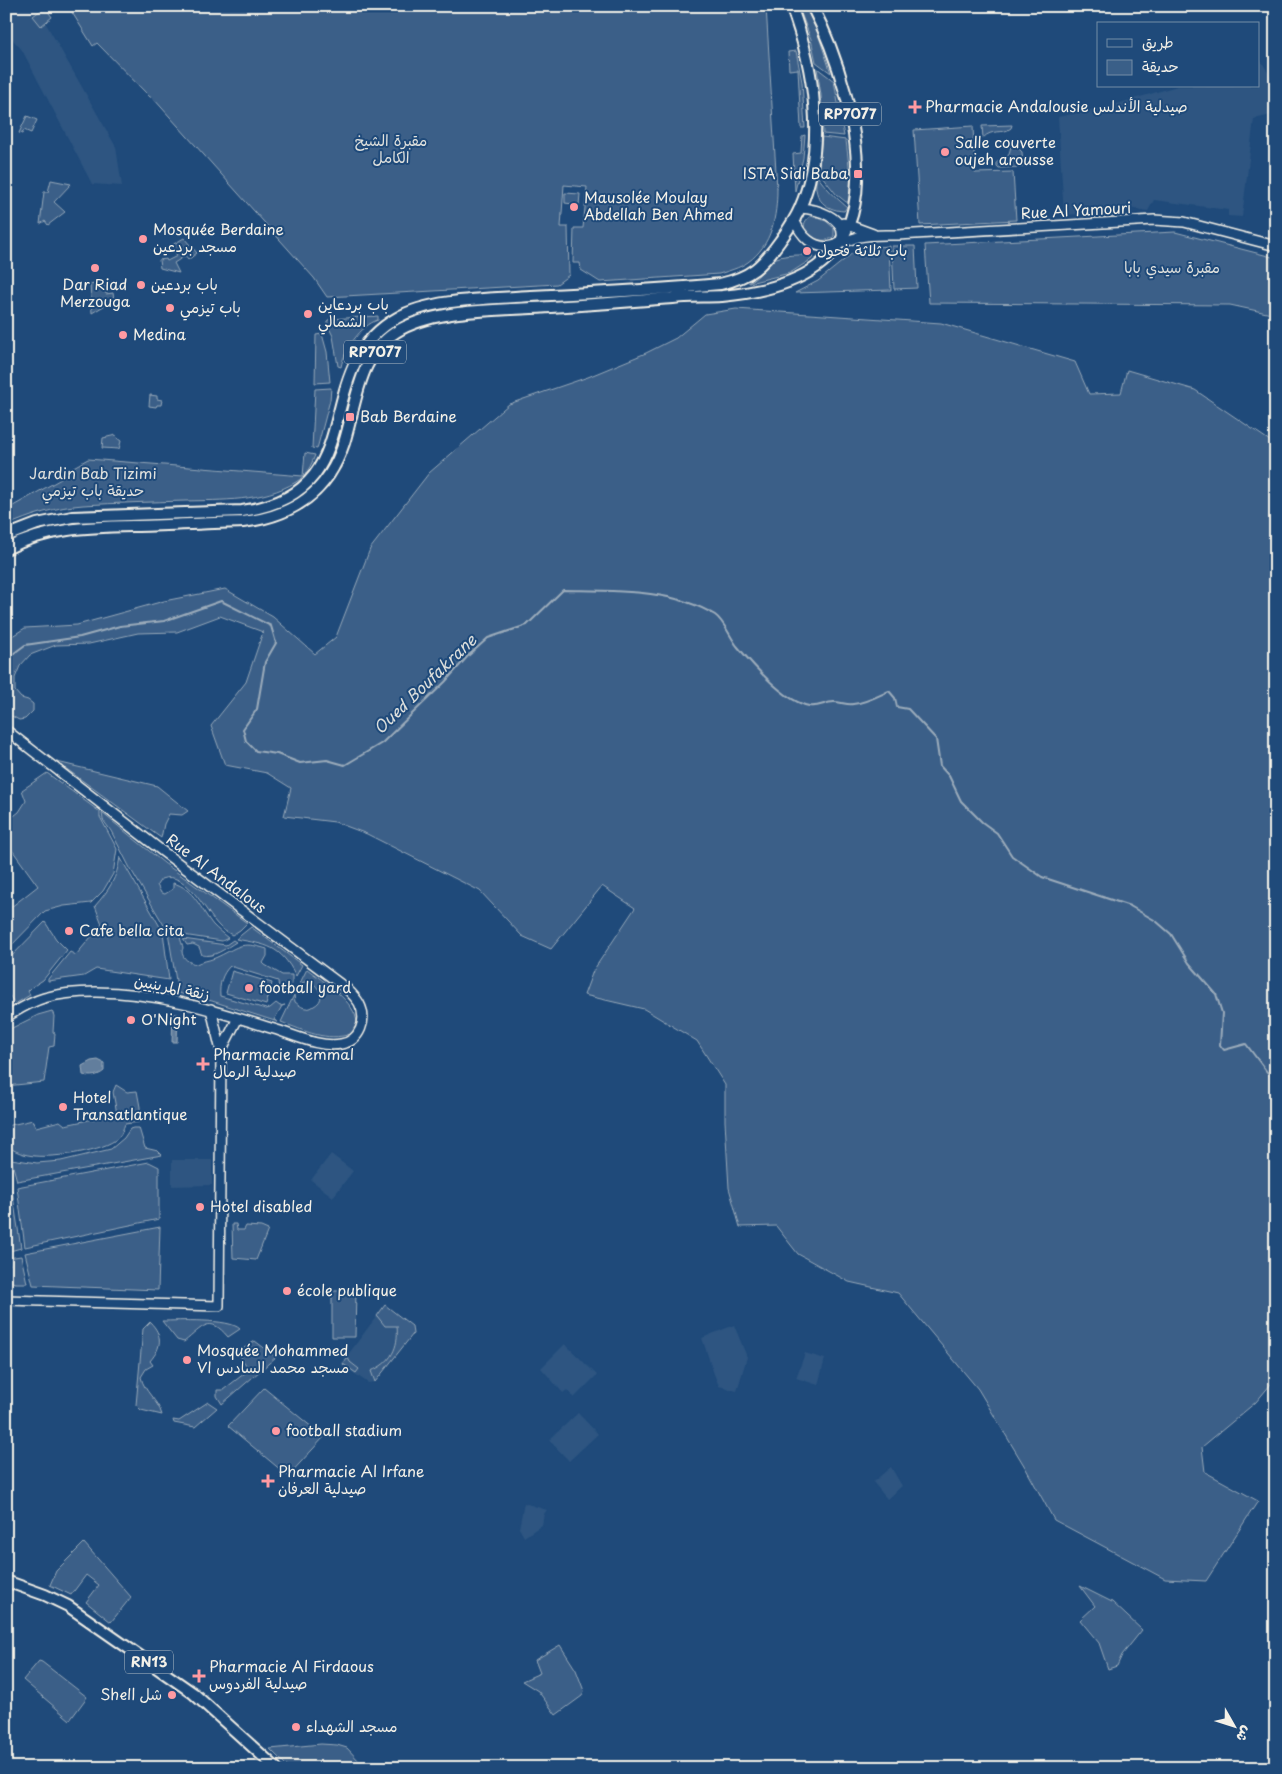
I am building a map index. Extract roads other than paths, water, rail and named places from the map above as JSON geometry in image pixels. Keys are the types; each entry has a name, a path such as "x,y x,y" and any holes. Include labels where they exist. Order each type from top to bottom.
{"main road":[{"name":"RP7077","path":"6,536 37,524 72,517 242,511 258,509 286,499 305,486 321,465 331,442 345,390 359,354 374,335 397,318 420,308 457,302 704,286 735,281 747,276 765,260 800,208 808,184 814,151 814,108 808,58 801,31 791,6"},
{"name":"RP7077","path":"6,549 25,540 61,530 87,527 243,522 261,520 289,510 312,495 330,474 344,443 359,384 365,369 377,350 393,334 419,322 464,313 675,297 722,296 768,289 786,284 806,275 817,267 841,243 849,226 857,193 857,153 851,117 840,77 824,32 812,6"},
{"path":"393,334 398,327 397,318"},
{"path":"345,390 352,389 359,384"},
{"name":"RN13","path":"6,1581 45,1595 68,1606 193,1693 276,1768"}],"street":[{"name":"Rue Al Yamouri","path":"800,208 817,210 849,226 876,235"},
{"name":"Rue Al Yamouri","path":"794,219 801,234 811,242 829,246 876,235 1171,221 1184,222 1276,246"},
{"path":"836,220 842,228 841,243"},
{"name":"Rue Al Andalous","path":"6,730 155,846 346,989 359,1004 364,1019 362,1027 359,1033 348,1042 332,1045"},
{"name":"زنقة المرينيين","path":"6,1017 43,998 56,995 86,992 135,994 176,1000 211,1009 332,1045"},
{"path":"6,1300 219,1306 221,1051 211,1009"},
{"path":"221,1051 238,1018"}],"waterway":[{"name":"Oued Boufakrane","path":"6,659 25,645 80,637 120,626 164,621 221,601 271,626 276,643 265,662 257,709 243,729 246,741 256,751 277,754 300,763 327,760 345,765 382,743 488,638 527,625 563,590 621,591 661,595 680,600 698,606 715,615 724,625 737,646 760,672 780,690 800,703 809,706 834,702 853,704 867,701 889,691 895,698 897,707 908,709 936,739 940,766 949,776 961,801 982,822 997,833 1012,856 1042,877 1130,906 1156,921 1171,934 1189,963 1216,994 1222,1013 1220,1045 1224,1050 1246,1044 1267,1072 1276,1079"}],"place":[{"name":"Pharmacie Andalousie صيدلية الأندلس","path":"915,107"},
{"name":"Salle couverte oujeh arousse","path":"945,152"},
{"name":"ISTA Sidi Baba","path":"858,174"},
{"name":"Mausolée Moulay Abdellah Ben Ahmed","path":"574,207"},
{"name":"Mosquée Berdaine مسجد بردعين","path":"143,239"},
{"name":"باب ثلاثة فحول","path":"807,251"},
{"name":"Dar Riad Merzouga","path":"95,268"},
{"name":"باب بردعين","path":"141,285"},
{"name":"باب تيزمي","path":"170,308"},
{"name":"باب بردعاين الشمالي","path":"308,314"},
{"name":"Medina","path":"123,335"},
{"name":"Bab Berdaine","path":"350,417"},
{"name":"Cafe bella cita","path":"69,931"},
{"name":"football yard","path":"249,988"},
{"name":"O'Night","path":"131,1020"},
{"name":"Pharmacie Remmal صيدلية الرمال","path":"203,1064"},
{"name":"Hotel Transatlantique","path":"63,1107"},
{"name":"Hotel disabled","path":"200,1207"},
{"name":"école publique","path":"287,1291"},
{"name":"Mosquée Mohammed VI مسجد محمد السادس","path":"187,1360"},
{"name":"football stadium","path":"276,1431"},
{"name":"Pharmacie Al Irfane صيدلية العرفان","path":"268,1481"},
{"name":"Pharmacie Al Firdaous صيدلية الفردوس","path":"199,1676"},
{"name":"Shell شل","path":"172,1695"},
{"name":"مسجد الشهداء","path":"296,1727"}],"park label":[{"name":"مقبرة الشيخ الكامل","path":"391,150"},
{"name":"مقبرة سيدي بابا","path":"1172,268"},
{"name":"Jardin Bab Tizimi حديقة باب تيزمي","path":"93,482"}]}
